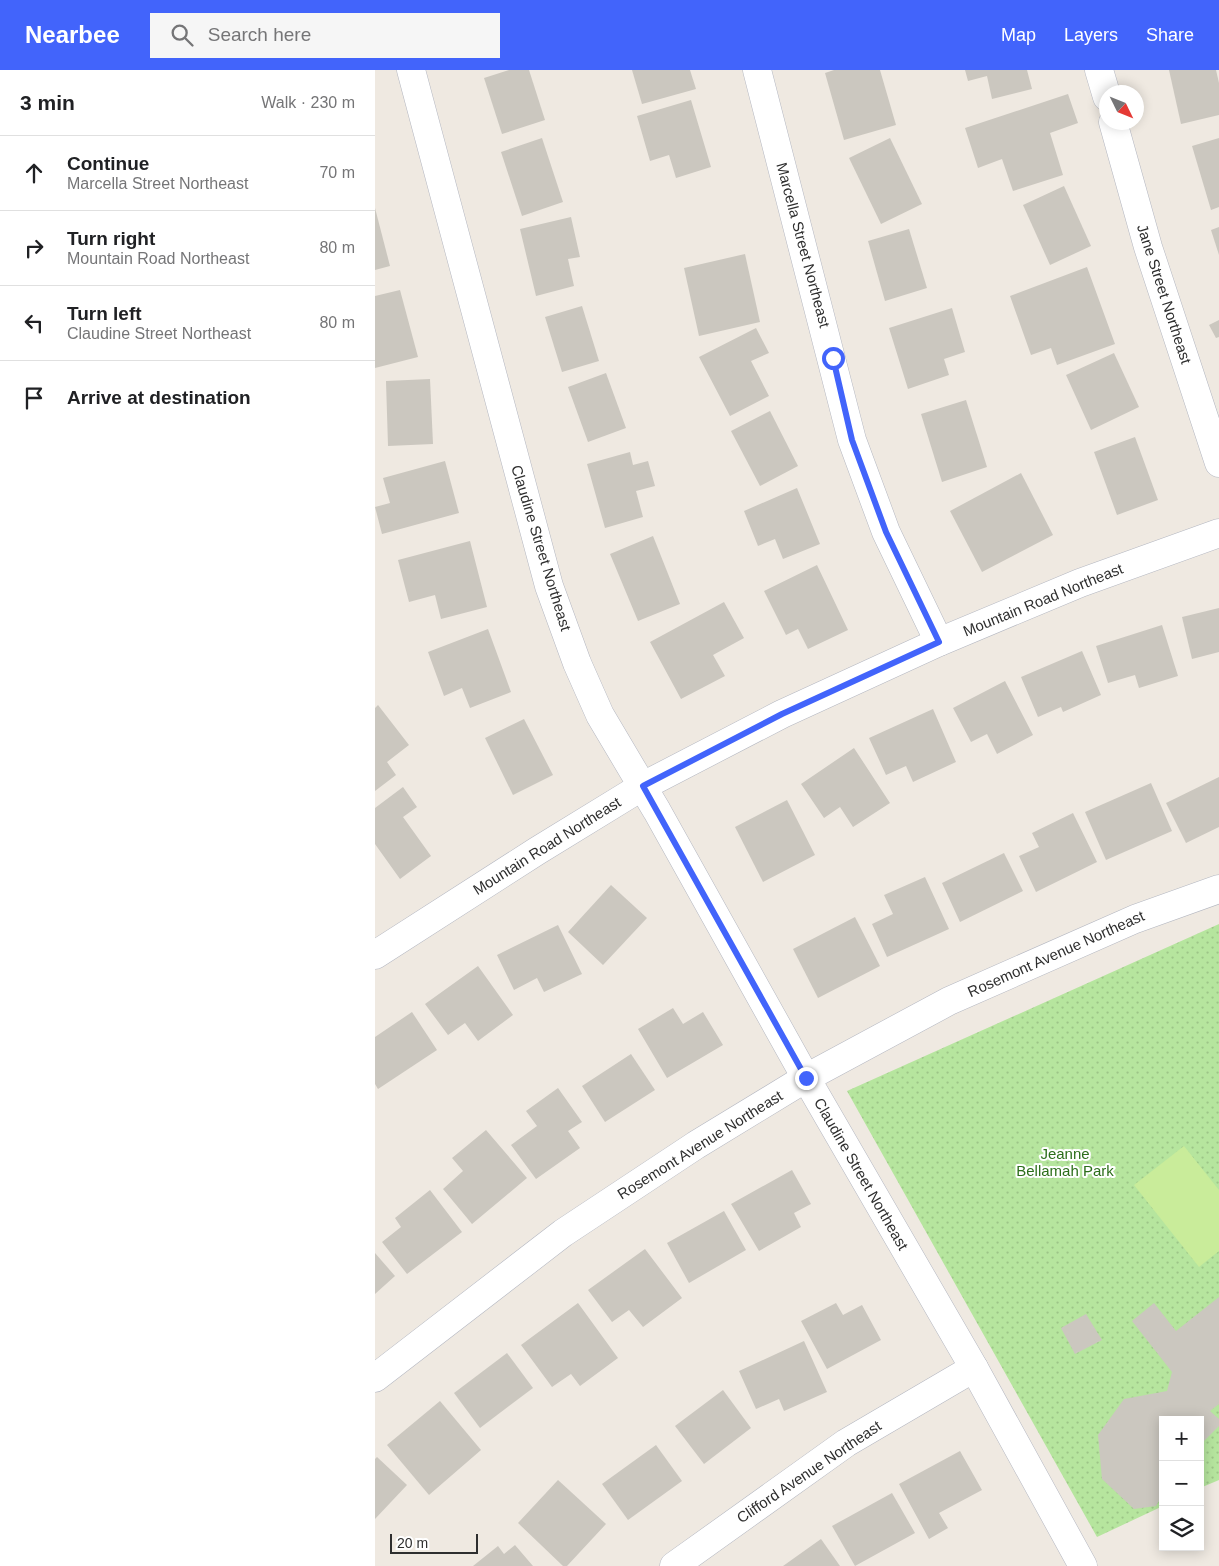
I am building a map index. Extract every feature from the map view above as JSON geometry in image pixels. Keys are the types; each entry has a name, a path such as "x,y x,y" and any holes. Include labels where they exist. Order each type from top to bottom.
{"street":[{"name":"Claudine Street Northeast","path":"411,70 549,586 577,663 600,715 643,786 806,1078 974,1368 1083,1566"},
{"name":"Marcella Street Northeast","path":"757,70 852,440 886,532 939,642"},
{"path":"1099,70 1103,85"},
{"name":"Jane Street Northeast","path":"1115,130 1148,247 1219,463"},
{"name":"Mountain Road Northeast","path":"375,955 537,851 643,786 782,714 939,642 1080,583 1219,533"},
{"name":"Rosemont Avenue Northeast","path":"375,1378 563,1233 696,1145 806,1078 949,1001 1135,919 1219,889"},
{"name":"Clifford Avenue Northeast","path":"674,1566 846,1443 974,1368"}],"green space":[{"name":"Jeanne Bellamah Park","path":"1219,924 1219,1480 1204,1486 1204,1416 1159,1416 1159,1508 1097,1537 847,1091"},
{"path":"1184,1146 1219,1190 1219,1251 1199,1267 1134,1185"}],"building":[{"path":"509,70 529,70 545,120 502,134 484,78"},
{"path":"632,70 690,70 696,89 642,104"},
{"path":"834,70 880,70 896,125 844,140 825,73"},
{"path":"965,70 1027,70 1032,89 992,99 987,76 968,81"},
{"path":"1169,70 1216,70 1219,83 1219,115 1181,124"},
{"path":"1068,94 1078,123 1050,133 1063,175 1013,191 1002,159 978,168 965,128"},
{"path":"691,100 711,167 676,178 669,155 650,161 637,116"},
{"path":"542,138 563,202 522,216 501,152"},
{"path":"890,138 922,204 881,224 849,158"},
{"path":"1219,138 1219,207 1211,210 1192,146"},
{"path":"1064,186 1091,246 1050,265 1023,205"},
{"path":"375,208 390,266 375,270"},
{"path":"571,217 580,257 568,259 574,286 536,296 520,229"},
{"path":"1219,227 1219,255 1211,230"},
{"path":"909,229 927,288 885,301 868,241"},
{"path":"745,254 760,322 699,336 684,268"},
{"path":"1087,267 1115,344 1057,365 1051,348 1031,355 1010,296"},
{"path":"400,290 418,357 375,368 375,296"},
{"path":"582,306 599,361 562,372 545,317"},
{"path":"952,308 965,352 944,359 949,375 908,389 889,328"},
{"path":"1219,320 1219,337 1216,338 1209,325"},
{"path":"756,328 769,353 751,361 769,396 730,416 699,357"},
{"path":"1114,353 1139,407 1091,430 1066,375"},
{"path":"606,373 626,428 588,442 568,387"},
{"path":"430,379 433,444 388,446 386,381"},
{"path":"966,400 987,467 942,482 921,414"},
{"path":"770,411 798,466 760,486 731,431"},
{"path":"1135,437 1158,500 1117,515 1094,452"},
{"path":"630,452 633,465 648,461 655,486 636,491 643,517 605,528 587,464"},
{"path":"445,461 459,513 382,534 375,507 390,503 383,478"},
{"path":"1021,473 1053,535 982,572 950,511"},
{"path":"797,488 820,544 783,559 775,539 758,546 744,511"},
{"path":"653,536 680,604 638,621 610,554"},
{"path":"470,541 487,607 441,619 435,595 409,602 398,560"},
{"path":"817,565 848,630 808,649 798,629 786,635 764,591"},
{"path":"724,602 744,638 713,655 725,676 681,699 650,642"},
{"path":"1219,608 1219,652 1192,659 1182,617"},
{"path":"1162,625 1178,676 1139,688 1135,675 1108,683 1096,646"},
{"path":"488,629 511,692 470,708 462,688 444,696 428,652"},
{"path":"1082,651 1101,695 1063,712 1061,707 1038,717 1021,677"},
{"path":"1005,681 1033,735 997,754 987,734 971,742 953,708"},
{"path":"378,705 409,745 387,762 396,775 375,791 375,708"},
{"path":"933,709 956,762 913,782 906,766 886,775 869,738"},
{"path":"524,719 553,775 513,795 485,738"},
{"path":"854,748 890,803 853,827 840,807 824,818 801,784"},
{"path":"1219,777 1219,827 1186,843 1166,803"},
{"path":"1151,783 1172,831 1106,860 1085,812"},
{"path":"403,787 417,807 403,817 431,856 400,879 375,844 375,808"},
{"path":"787,800 815,855 763,882 735,827"},
{"path":"1073,813 1097,862 1036,892 1019,856 1039,847 1032,833"},
{"path":"1004,853 1023,891 960,922 942,883"},
{"path":"925,877 949,929 887,957 872,924 893,914 884,895"},
{"path":"611,885 647,918 603,965 568,932"},
{"path":"855,917 880,966 818,998 793,949"},
{"path":"558,925 582,974 544,992 537,978 514,990 497,955"},
{"path":"478,966 513,1015 478,1041 465,1023 448,1035 425,1004"},
{"path":"673,1008 683,1024 703,1012 723,1045 667,1078 638,1029"},
{"path":"412,1012 437,1050 378,1089 375,1084 375,1037"},
{"path":"631,1054 655,1090 605,1122 582,1086"},
{"path":"558,1088 582,1122 568,1131 580,1148 536,1179 511,1145 537,1126 526,1111"},
{"path":"486,1130 527,1178 472,1224 443,1189 463,1171 452,1158"},
{"path":"792,1170 811,1204 794,1213 801,1227 759,1251 731,1204"},
{"path":"430,1190 462,1232 407,1274 382,1242 401,1227 395,1218"},
{"path":"724,1211 746,1250 689,1283 667,1243"},
{"path":"645,1249 682,1298 643,1327 629,1310 612,1322 588,1290"},
{"path":"375,1253 395,1276 375,1294"},
{"path":"1219,1297 1219,1404 1210,1411 1219,1419 1219,1426 1204,1441 1204,1416 1159,1416 1159,1501 1156,1506 1134,1509 1102,1479 1098,1435 1124,1399 1167,1391 1172,1372 1132,1321 1154,1303 1176,1331"},
{"path":"578,1303 618,1358 580,1386 571,1374 552,1387 521,1345"},
{"path":"836,1303 843,1315 862,1305 881,1340 827,1369 801,1321"},
{"path":"1086,1314 1102,1340 1075,1354 1061,1328"},
{"path":"804,1341 827,1392 784,1411 779,1399 756,1409 739,1371"},
{"path":"507,1353 533,1388 480,1428 454,1393"},
{"path":"723,1390 751,1428 704,1464 675,1426"},
{"path":"440,1401 481,1450 429,1495 387,1445"},
{"path":"656,1445 682,1481 628,1520 602,1484"},
{"path":"960,1451 982,1490 939,1513 948,1528 929,1539 899,1484"},
{"path":"377,1457 407,1485 375,1519 375,1459"},
{"path":"558,1480 606,1524 567,1566 563,1566 518,1523"},
{"path":"892,1493 915,1533 855,1566 832,1526"},
{"path":"821,1539 840,1566 783,1566"},
{"path":"515,1545 533,1566 473,1566 498,1546 504,1554"}],"route":[{"path":"806,1078 643,786 782,714 939,642 886,532 852,440 833,358"}]}
